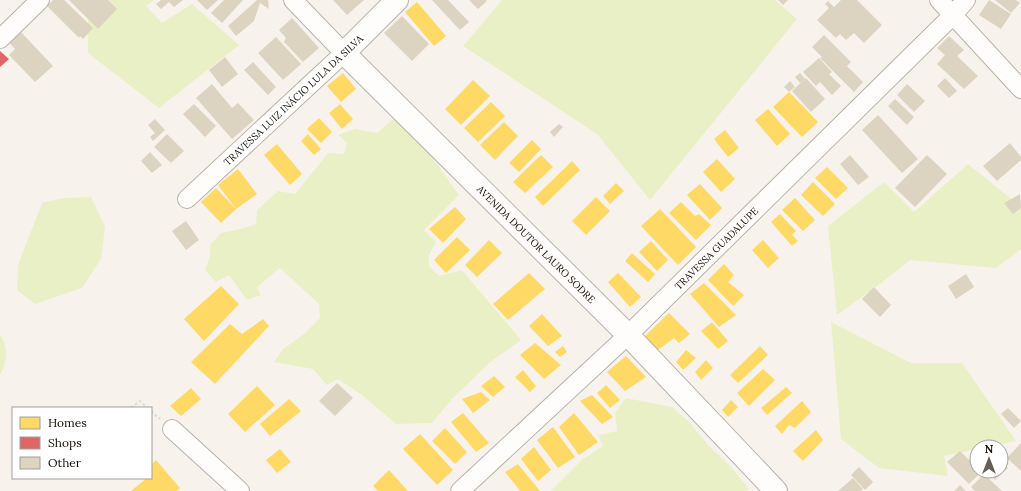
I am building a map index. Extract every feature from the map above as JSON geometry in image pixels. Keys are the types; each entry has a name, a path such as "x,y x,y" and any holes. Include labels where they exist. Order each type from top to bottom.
{"street":[{"path":"0,39 40,0"},
{"name":"AVENIDA DOUTOR LAURO SODRE","path":"293,0 344,53 628,335 776,491"},
{"name":"TRAVESSA LUIZ INÁCIO LULA DA SILVA","path":"187,200 344,53 397,0"},
{"path":"939,0 1021,89"},
{"name":"TRAVESSA GUADALUPE","path":"460,491 628,335 953,15 966,0"},
{"path":"172,429 240,491"}],"path":[{"path":"132,407 140,402 146,407"}],"green space":[{"path":"88,0 154,0 146,6 162,23 192,4 239,45 159,108 88,53"},
{"path":"502,0 775,0 797,19 650,200 597,134 463,46"},
{"path":"394,118 427,150 459,195 424,230 436,242 429,255 429,266 439,276 462,270 521,340 489,363 452,399 432,423 396,424 362,395 338,379 327,385 313,369 274,362 283,349 304,334 320,318 319,304 280,268 257,287 261,295 247,300 229,275 216,282 205,270 210,256 210,245 221,233 256,224 257,210 278,191 295,194 328,153 344,154 347,143 338,135 355,129 377,133"},
{"path":"968,164 1021,207 1021,249 996,268 910,260 837,315 828,226 884,182 914,212"},
{"path":"91,197 105,227 101,259 82,288 35,304 17,290 18,265 42,203 63,198"},
{"path":"831,322 911,363 962,363 1016,441 1009,442 1009,439 969,439 969,451 944,456 948,476 879,468 841,439"},
{"path":"0,335 5,344 6,355 0,375"},
{"path":"626,398 672,407 689,422 708,445 731,467 749,489 745,491 551,491 583,459 603,446 598,435 617,431 615,413"}],"building: Homes":[{"path":"417,2 446,36 434,46 405,12"},
{"path":"343,73 356,89 341,102 327,86"},
{"path":"473,80 490,96 461,125 445,109"},
{"path":"789,92 818,122 802,137 773,107"},
{"path":"491,102 505,116 478,142 464,128"},
{"path":"340,104 353,119 342,129 329,113"},
{"path":"768,109 790,134 777,146 755,120"},
{"path":"319,118 332,132 321,143 307,129"},
{"path":"504,122 518,136 495,160 480,145"},
{"path":"725,130 739,148 728,157 714,139"},
{"path":"308,134 321,149 314,155 301,141"},
{"path":"532,140 541,149 519,172 509,163"},
{"path":"277,144 302,174 290,185 264,155"},
{"path":"541,155 553,167 525,193 513,182"},
{"path":"717,159 735,179 721,192 703,172"},
{"path":"572,161 580,170 543,206 535,197"},
{"path":"827,167 848,188 836,199 815,178"},
{"path":"238,169 257,194 236,209 218,185"},
{"path":"813,182 835,204 823,216 801,195"},
{"path":"616,183 624,191 610,204 603,196"},
{"path":"700,184 722,208 710,220 687,195"},
{"path":"216,188 236,209 221,223 201,202"},
{"path":"596,197 610,211 586,235 572,221"},
{"path":"795,198 815,220 803,231 782,210"},
{"path":"681,202 695,216 699,214 711,225 696,240 669,213"},
{"path":"455,207 466,219 443,243 429,229"},
{"path":"660,209 696,247 678,265 641,226"},
{"path":"780,214 796,231 792,235 798,241 792,246 771,222"},
{"path":"457,237 470,250 446,273 434,260"},
{"path":"489,240 502,253 477,277 465,265"},
{"path":"763,240 779,258 768,268 752,250"},
{"path":"651,241 668,260 657,271 639,252"},
{"path":"632,253 655,274 648,282 625,261"},
{"path":"724,264 734,275 728,282 744,295 733,306 708,280"},
{"path":"529,273 545,289 508,320 493,304"},
{"path":"618,273 641,297 630,307 608,282"},
{"path":"704,283 736,315 719,327 690,294"},
{"path":"221,286 239,304 204,341 184,319"},
{"path":"669,313 690,334 679,343 674,338 658,350 644,337"},
{"path":"542,314 562,336 548,346 529,326"},
{"path":"263,319 269,326 215,384 191,362 230,324 242,334"},
{"path":"712,322 728,341 718,349 701,331"},
{"path":"535,343 561,365 544,379 520,355"},
{"path":"563,346 567,352 560,357 555,352"},
{"path":"760,346 768,355 738,383 730,375"},
{"path":"686,350 696,358 683,370 676,362"},
{"path":"626,356 646,377 625,391 607,372"},
{"path":"706,360 713,368 701,380 695,372"},
{"path":"763,369 775,380 749,406 737,393"},
{"path":"523,370 536,386 530,392 515,377"},
{"path":"494,376 505,387 493,397 481,386"},
{"path":"606,385 620,400 610,408 597,393"},
{"path":"257,386 275,405 245,432 228,414"},
{"path":"786,387 792,393 767,415 761,408"},
{"path":"191,388 201,399 181,416 170,406"},
{"path":"481,392 490,400 473,413 462,399"},
{"path":"592,395 613,417 602,424 580,401"},
{"path":"289,399 301,411 270,436 260,424"},
{"path":"731,400 738,407 728,417 722,410"},
{"path":"802,401 811,412 795,428 789,425 782,434 775,426"},
{"path":"463,413 489,443 476,452 451,422"},
{"path":"574,413 598,442 579,455 559,427"},
{"path":"553,427 575,457 558,468 537,440"},
{"path":"445,428 467,452 455,464 432,441"},
{"path":"816,430 823,440 803,461 793,451"},
{"path":"420,434 453,470 437,485 403,449"},
{"path":"534,447 551,470 538,481 521,459"},
{"path":"280,449 291,462 277,473 266,460"},
{"path":"156,460 180,488 176,491 131,491 146,479 152,479 152,464"},
{"path":"518,464 540,491 520,491 505,472"},
{"path":"389,470 408,491 378,491 373,486"}],"building: Shops":[{"path":"0,51 9,59 0,67"}],"building: Other":[{"path":"53,0 64,0 93,28 83,39 80,36 79,38 47,6"},
{"path":"69,0 108,0 117,9 98,29"},
{"path":"161,0 183,0 174,7 169,2 161,9 156,4"},
{"path":"197,0 218,0 207,10"},
{"path":"224,0 243,0 222,23 211,13"},
{"path":"257,0 268,0 269,9 260,3 254,21 236,36 228,26"},
{"path":"333,0 364,0 347,15"},
{"path":"432,0 448,0 469,22 460,30"},
{"path":"469,0 486,0 487,1 478,9"},
{"path":"778,0 788,0 783,5"},
{"path":"841,0 857,0 882,25 864,43 854,33 846,40 840,34 836,38 817,20 829,8 825,4 828,1 834,7"},
{"path":"989,0 1011,14 1001,29 979,15"},
{"path":"995,0 1016,0 1020,3 1011,13"},
{"path":"402,16 429,44 412,61 384,33"},
{"path":"292,18 319,48 303,62 284,42 286,38 279,30"},
{"path":"19,30 53,66 35,82 9,55 15,49 7,40"},
{"path":"824,35 851,62 847,66 863,82 854,92 820,58 822,57 812,47"},
{"path":"949,36 964,50 957,56 978,76 964,89 937,64 945,55 937,48"},
{"path":"276,37 301,64 283,80 258,53"},
{"path":"225,57 238,74 222,87 209,70"},
{"path":"819,58 832,72 829,74 841,86 832,95 820,82 816,86 803,72"},
{"path":"253,62 276,87 268,95 244,70"},
{"path":"800,73 805,79 800,83 795,77"},
{"path":"806,78 825,99 811,112 792,91"},
{"path":"945,78 957,91 949,98 937,86"},
{"path":"790,81 795,87 789,92 784,87"},
{"path":"212,84 232,108 238,103 254,120 232,139 196,98"},
{"path":"907,84 925,101 914,112 897,95"},
{"path":"895,99 914,117 907,125 888,106"},
{"path":"194,104 216,126 205,137 183,114"},
{"path":"878,115 918,159 902,173 862,130"},
{"path":"155,119 165,130 153,141 150,137 155,133 148,125"},
{"path":"559,124 563,127 554,137 550,132"},
{"path":"167,134 184,151 171,163 154,147"},
{"path":"1010,143 1021,157 1021,160 997,181 983,166"},
{"path":"150,152 162,165 152,173 141,161"},
{"path":"850,155 869,177 858,185 840,164"},
{"path":"927,155 947,174 915,207 895,188"},
{"path":"1020,194 1021,208 1013,214 1004,203"},
{"path":"186,221 199,240 186,250 172,231"},
{"path":"966,274 974,287 956,299 948,286"},
{"path":"874,287 891,305 880,317 862,299"},
{"path":"337,383 353,398 335,416 319,401"},
{"path":"1008,408 1021,421 1014,428 1001,414"},
{"path":"1021,443 1021,471 1009,460 1009,456"},
{"path":"960,451 969,460 969,479 974,479 969,484 947,462"},
{"path":"859,467 873,482 865,490 851,475"},
{"path":"853,478 863,489 860,491 838,491"},
{"path":"979,479 989,479 1002,491 975,491 971,487"},
{"path":"960,485 966,491 954,491"}]}
